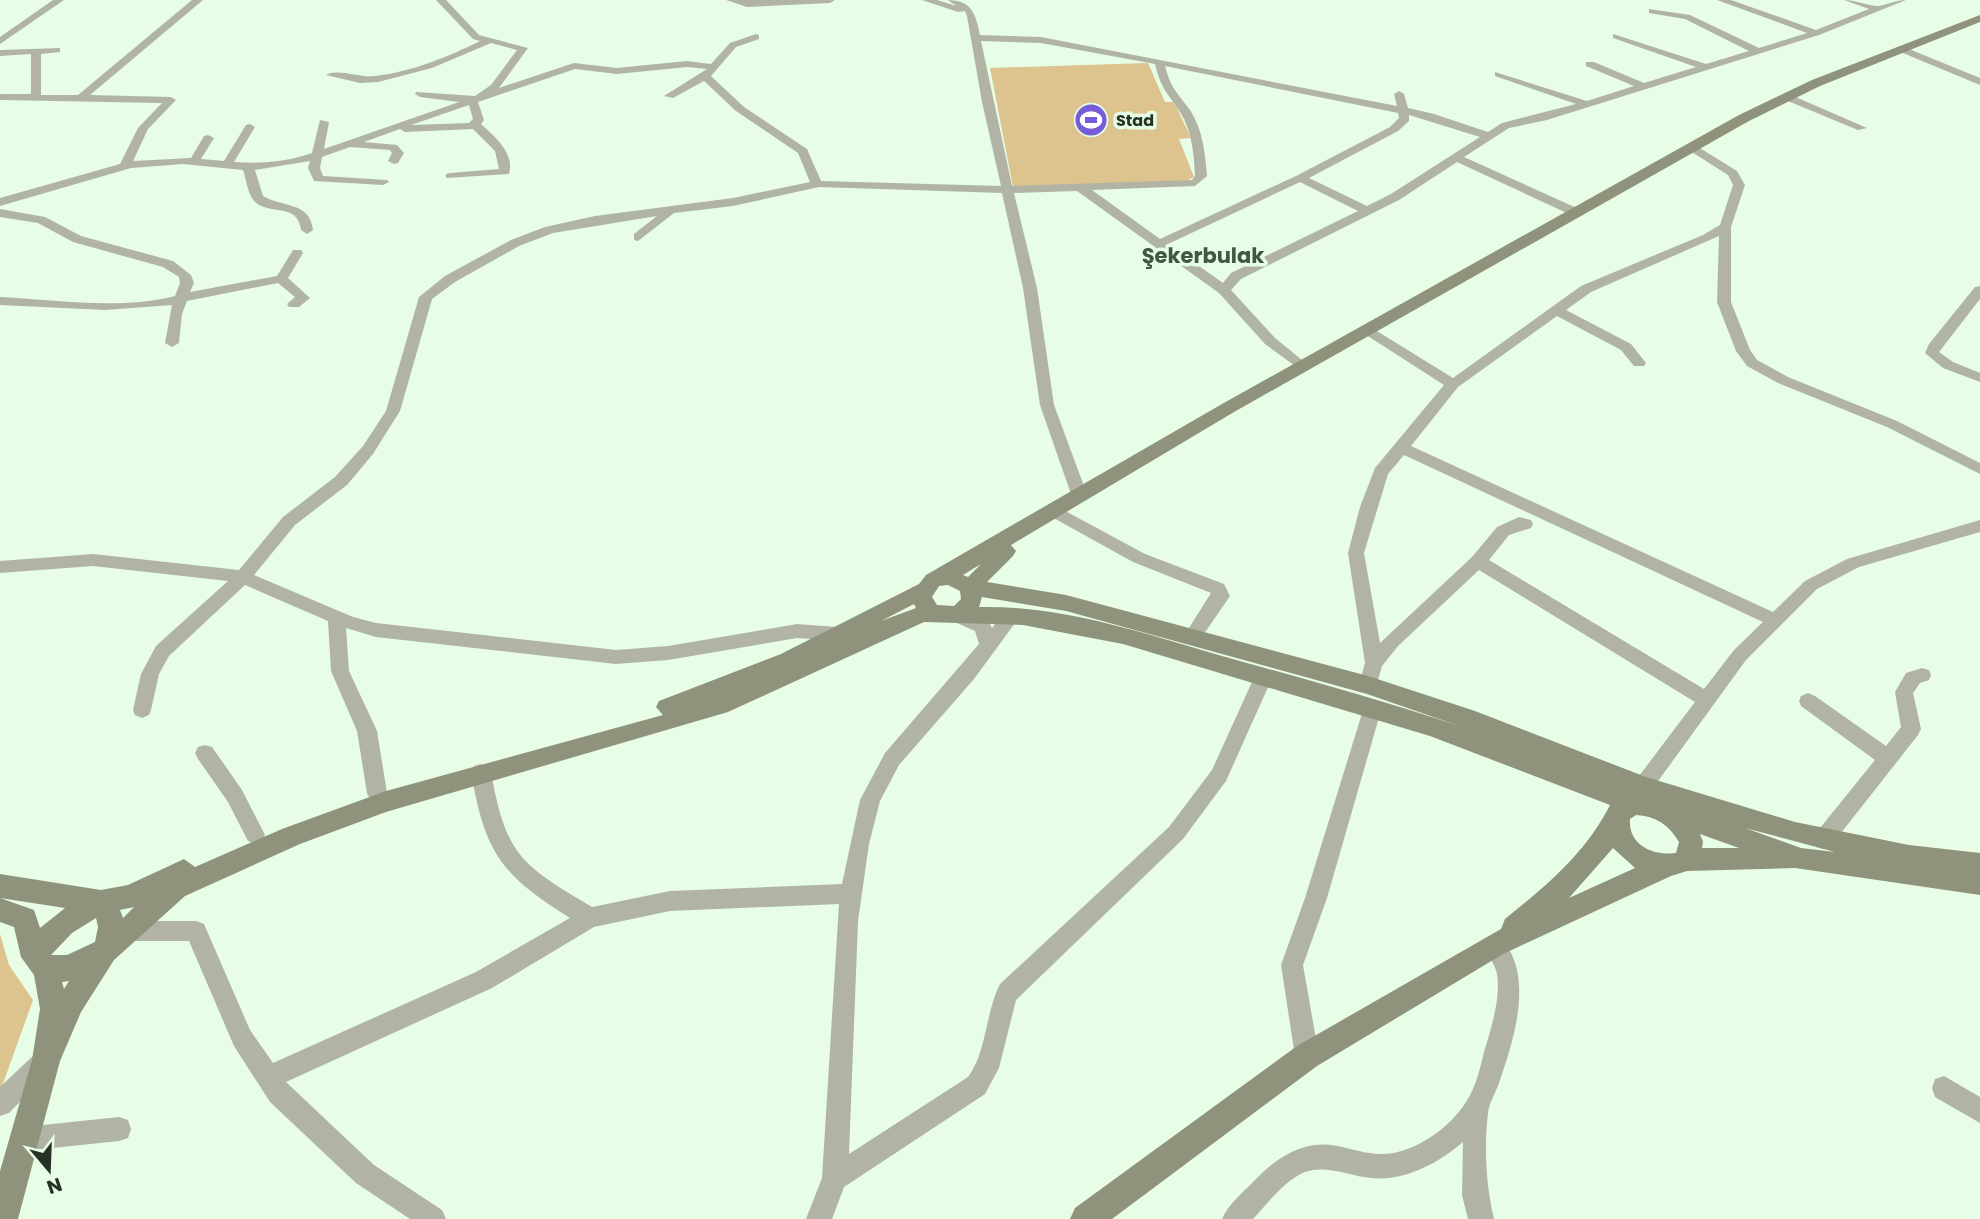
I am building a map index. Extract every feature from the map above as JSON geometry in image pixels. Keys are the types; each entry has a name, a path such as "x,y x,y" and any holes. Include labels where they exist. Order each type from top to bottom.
{"street":[{"path":"0,41 59,0"},
{"path":"81,98 198,0"},
{"path":"420,94 475,99 495,87 523,50 520,46 471,34 459,16 442,0"},
{"path":"731,0 747,4 830,0"},
{"path":"928,0 971,13"},
{"path":"953,0 971,13 1030,288 1047,405 1080,497"},
{"path":"1722,0 1816,33"},
{"path":"1849,0 1879,9"},
{"path":"1224,290 1247,270 1367,211 1457,158 1506,125 1542,118 1816,33 1902,0"},
{"path":"1651,11 1687,18 1758,51"},
{"path":"40,963 60,971 84,965 176,889 259,849 322,823 481,772 706,710 752,693 897,624 932,594 1080,497 1301,367 1691,147 1787,97 1980,18"},
{"path":"1616,36 1705,67"},
{"path":"669,96 709,72 733,45 757,37"},
{"path":"976,38 1041,40 1159,62 1430,116 1489,136"},
{"path":"331,75 353,79 380,78 457,55 490,40"},
{"path":"1901,49 1980,82"},
{"path":"0,53 57,50"},
{"path":"36,51 36,97"},
{"path":"142,710 150,674 162,651 243,577 289,521 341,481 368,450 393,411 422,306 425,298 437,288 532,235 595,220 733,202 817,184 1007,190 1185,184 1199,180 1199,146 1186,113 1166,88 1159,62"},
{"path":"0,202 125,166 194,162 248,167 286,164 315,157 381,131 574,66 617,71 687,64 709,72 740,109 803,151 817,184"},
{"path":"1590,64 1642,86"},
{"path":"1499,74 1586,104"},
{"path":"1159,244 1300,178 1394,129 1405,119 1399,94"},
{"path":"0,97 171,100 138,135 125,166"},
{"path":"1787,97 1862,128"},
{"path":"475,99 479,114 475,125"},
{"path":"324,122 314,172 321,180 358,179 383,182"},
{"path":"381,131 475,125 498,146 505,160 505,172 450,176"},
{"path":"227,165 250,127"},
{"path":"194,162 208,138"},
{"path":"344,145 393,147 398,153 394,161"},
{"path":"1691,147 1733,173 1739,185 1725,227 1724,302 1743,351 1752,363 1783,380 1892,424 1980,469"},
{"path":"1457,158 1575,212"},
{"path":"248,167 258,198 268,204 297,210 306,221 307,230"},
{"path":"1300,178 1367,211"},
{"path":"1081,188 1224,290 1270,341 1301,367"},
{"path":"639,237 672,209"},
{"path":"0,214 41,220 77,239 168,264 185,275 187,283 175,314 172,343"},
{"path":"1371,685 1356,553 1381,471 1453,384 1586,289 1707,238 1725,227"},
{"path":"281,279 297,253"},
{"path":"0,301 105,306 182,299 220,289 281,279 303,298 294,304"},
{"path":"1980,290 1934,346 1932,353 1948,365 1980,378"},
{"path":"1558,310 1626,347 1639,363"},
{"path":"1367,331 1453,384"},
{"path":"1400,447 1775,621"},
{"path":"970,587 989,566 1049,516"},
{"path":"1049,516 1139,558 1218,589 1221,596 1191,639"},
{"path":"1307,1056 1292,965 1316,898 1371,685 1392,641 1478,561 1503,531 1519,523 1525,524"},
{"path":"1494,945 1587,868 1618,813 1640,798 1704,699 1741,654 1811,585 1829,574 1877,555 1980,526"},
{"path":"0,567 93,560 192,569 243,577 337,618 389,632 594,657 641,656 797,631 837,634"},
{"path":"1478,561 1704,699"},
{"path":"40,963 55,929 71,916 101,902 131,896 255,835 479,760 687,701 789,660 837,634 932,594 958,579 970,587 1066,603 1191,639 1371,685 1467,718 1670,813 1801,859"},
{"path":"956,615 964,611 972,600 970,587"},
{"path":"932,594 956,615 983,627 989,646"},
{"path":"956,615 1012,615 1090,628 1264,676 1371,685"},
{"path":"819,1219 835,1178 847,921 870,800 892,759 989,646 1012,615"},
{"path":"337,618 340,671 367,731 377,793"},
{"path":"1823,840 1911,729 1904,692 1913,678 1922,675"},
{"path":"835,1178 921,1119 969,1093 981,1080 991,1052 995,1018 1008,992 1176,833 1219,775 1264,676"},
{"path":"1808,701 1864,739 1886,758"},
{"path":"205,753 235,796 255,835"},
{"path":"481,772 492,827 506,857 517,872 590,918"},
{"path":"1640,798 1823,840 1909,856 1980,864"},
{"path":"1086,1219 1307,1056 1494,945 1677,863 1691,852 1692,842 1688,831 1670,813"},
{"path":"1615,822 1622,842 1642,860 1677,863 1801,859 1980,883"},
{"path":"0,886 101,902 107,909 115,938"},
{"path":"268,1078 484,980 590,918 670,901 852,894"},
{"path":"0,910 25,919 54,1009 46,1060 2,1219"},
{"path":"0,1104 46,1060 77,992 115,938 196,931 242,1038 279,1093 365,1174 433,1219"},
{"path":"1481,1219 1475,1195 1476,1109 1494,1063 1508,989 1508,974 1494,945"},
{"path":"1944,1088 1980,1111"},
{"path":"1235,1219 1285,1171 1304,1160 1325,1157 1374,1167 1400,1164 1441,1144 1476,1109"},
{"path":"24,1139 119,1129"}],"shaded area":[{"name":"Stad","path":"1148,63 1165,102 1174,102 1191,138 1179,139 1194,177 1186,181 1013,187 990,68"},
{"path":"0,934 9,965 33,1000 0,1092"}],"place":[{"name":"Stad","path":"1091,120"}],"district":[{"name":"Şekerbulak","path":"1203,256"}]}
